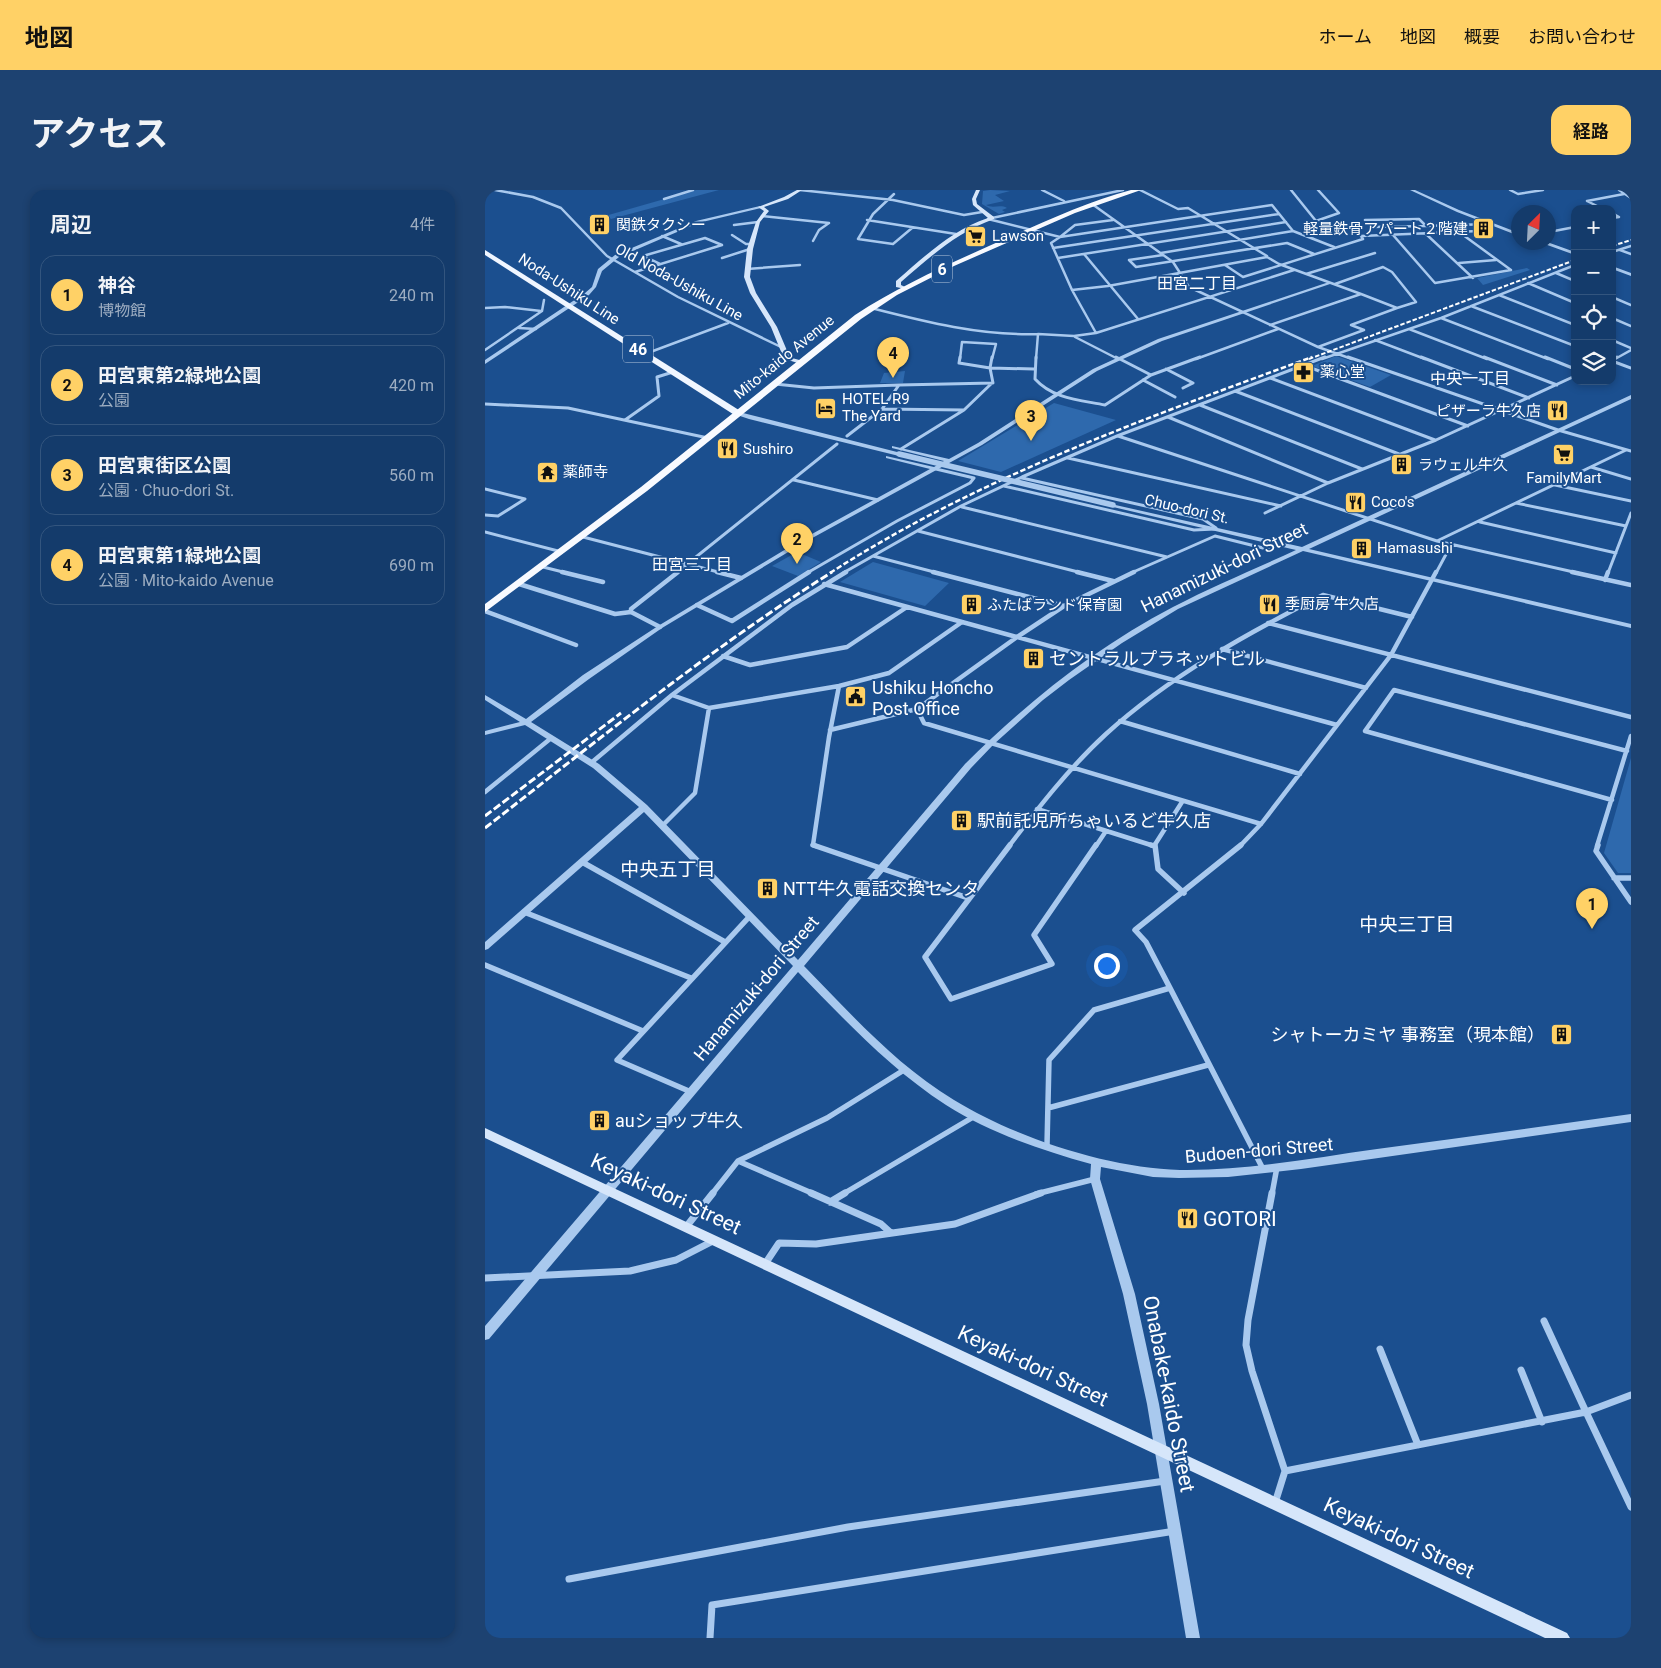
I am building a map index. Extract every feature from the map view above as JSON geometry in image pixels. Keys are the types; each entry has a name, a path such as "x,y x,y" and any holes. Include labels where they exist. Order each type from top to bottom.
{"highway":[{"name":"Mito-kaido Avenue","path":"485,610 583,537 708,439 870,308 903,288 1032,230 1092,204 1137,190"}],"main road":[{"path":"760,207 800,190"},
{"path":"977,190 974,202 990,218"},
{"path":"760,207 767,210 758,222 751,247 747,269 748,284 769,316 781,348 790,359 801,362"},
{"path":"903,288 898,286 897,282 956,234 969,226 990,218"},
{"name":"Noda-Ushiku Line","path":"485,252 739,414"},
{"name":"Keyaki-dori Street","path":"485,1133 1562,1638"}],"street":[{"name":"Old Noda-Ushiku Line","path":"495,190 534,198 564,210 597,249 728,323 781,348"},
{"path":"664,199 693,190"},
{"path":"800,190 886,200 964,215 982,212"},
{"path":"1042,190 1064,201"},
{"path":"990,218 1121,190 1137,190 1178,209 1188,208 1217,224 1279,264 1397,308"},
{"path":"1291,190 1319,224 1336,229"},
{"path":"1316,221 1339,213 1317,190"},
{"path":"1412,190 1489,224 1511,231"},
{"path":"1510,190 1518,194 1543,190"},
{"path":"1619,190 1631,198"},
{"path":"894,194 867,220 858,239 893,244 912,228"},
{"path":"1595,205 1587,201 1624,194"},
{"path":"1092,204 1173,262 1189,286 1207,298 1243,312 1318,348 1558,430 1629,449"},
{"path":"990,218 1060,237 1272,205 1293,231 1334,247"},
{"path":"485,362 591,290 599,270 612,258 706,219 760,207"},
{"path":"1053,248 1279,214"},
{"path":"762,216 829,223 819,230 813,241"},
{"path":"1426,226 1419,219 1365,220 1371,227 1426,226 1489,224"},
{"path":"867,220 956,234"},
{"path":"1096,333 1072,290 1051,243 1075,226 1114,220"},
{"path":"734,225 758,222"},
{"path":"1058,258 1150,245 1286,222"},
{"path":"1225,265 1243,277 1279,264 1363,239 1350,224 1310,238"},
{"path":"1556,230 1571,227"},
{"path":"1293,231 1129,260 1137,267 1287,243 1314,254"},
{"path":"1361,236 1479,231"},
{"path":"1393,235 1435,283 1511,270 1459,232"},
{"path":"1426,234 1473,278"},
{"path":"732,235 751,247"},
{"path":"663,236 682,244"},
{"path":"635,272 722,245 705,238 643,256 660,264"},
{"path":"1616,251 1631,246"},
{"path":"722,258 751,247"},
{"path":"1556,247 1571,253"},
{"path":"1620,250 1631,254"},
{"path":"1305,274 1375,253"},
{"path":"1084,254 1138,319"},
{"path":"1072,290 1109,286 1267,257"},
{"path":"1459,263 1496,260"},
{"path":"747,269 800,265"},
{"path":"591,763 672,695 784,611 824,584 961,506 1117,436 1303,365 1441,318 1571,266"},
{"path":"485,733 525,723 593,672 660,627 741,578 951,461 1027,415 1095,370 1118,358 1160,340 1383,267 1392,272 1416,302 1351,325 1364,330 1318,348"},
{"path":"1616,269 1631,275"},
{"path":"870,308 950,327 1019,336 1038,334 1074,336 1096,333 1294,270"},
{"path":"1556,272 1571,279"},
{"path":"1527,283 1571,301"},
{"path":"1271,325 1361,294"},
{"path":"1498,295 1571,323"},
{"path":"1616,298 1631,304"},
{"path":"485,350 542,311 543,300"},
{"path":"1470,306 1571,344"},
{"path":"485,308 505,307 542,311"},
{"path":"1441,318 1571,367"},
{"path":"1616,320 1631,326"},
{"path":"645,354 728,323"},
{"path":"519,328 536,329"},
{"path":"1409,328 1557,385"},
{"path":"1038,334 1034,368 1035,379 1039,384 1059,394 1105,405 1151,374 1279,329"},
{"path":"1074,336 1151,374"},
{"path":"1374,340 1529,398"},
{"path":"993,383 990,366 996,344 962,342 959,363 964,366 990,366 1034,368"},
{"path":"1616,342 1631,349"},
{"path":"1616,358 1631,349"},
{"path":"1616,362 1631,368"},
{"path":"1303,365 1468,426"},
{"path":"1166,369 1193,383 1183,388"},
{"path":"625,420 659,396 657,377 673,372"},
{"path":"1269,378 1436,440"},
{"path":"1265,513 1328,483 1468,426 1571,378"},
{"path":"1143,380 1175,397"},
{"path":"775,384 814,388 993,383"},
{"path":"900,451 964,410 993,383"},
{"path":"847,436 882,410 899,385"},
{"path":"1235,391 1399,454"},
{"name":"Hanamizuki-dori Street","path":"485,1335 880,868 990,743 1057,684 1137,629 1176,608 1301,548 1631,397"},
{"path":"485,404 568,408 708,439"},
{"path":"1199,405 1362,469"},
{"path":"882,410 964,410"},
{"name":"Chuo-dori St.","path":"739,414 803,431 900,451 1113,504 1631,626"},
{"path":"1168,417 1328,483"},
{"path":"803,431 814,430 847,436 900,451 951,461"},
{"path":"697,605 732,621 833,558 970,483 974,478 837,444 808,436 803,431"},
{"path":"1117,436 1437,541 1631,585"},
{"path":"631,612 631,609 837,444"},
{"path":"1437,541 1629,449"},
{"path":"1067,458 1281,506"},
{"path":"1590,467 1631,479"},
{"path":"1022,478 1203,519 1218,529"},
{"path":"794,480 878,500"},
{"path":"1555,485 1631,501"},
{"path":"1004,486 1194,530 1218,529"},
{"path":"485,489 525,499 498,516 485,515"},
{"path":"1516,503 1626,526"},
{"path":"961,506 1167,557"},
{"path":"1605,580 1631,513"},
{"path":"1479,522 1616,553"},
{"path":"917,531 1113,581"},
{"path":"485,532 562,552"},
{"path":"830,730 917,709 1017,637 1064,606 1113,581 1215,536 1271,550"},
{"path":"583,537 741,578"},
{"path":"1263,1169 1208,1066 1146,942 1135,930 1233,853 1261,824 1391,655 1451,545"},
{"path":"873,556 1064,606"},
{"path":"543,567 603,582"},
{"path":"519,584 615,614 631,612 660,627"},
{"path":"824,584 1337,725"},
{"path":"1106,831 1033,935 1052,964 951,999 925,958 1037,809 1073,768 1120,721 1173,680 1222,649 1323,594 1412,617"},
{"path":"723,656 750,665 847,647 907,607"},
{"path":"485,610 576,645"},
{"path":"672,695 709,708 839,686 889,673 962,622"},
{"path":"1268,623 1631,716"},
{"path":"1222,649 1366,688"},
{"path":"839,686 830,730 813,845 969,898"},
{"path":"1612,800 1365,731 1394,690 1627,751"},
{"name":"Budoen-dori Street","path":"485,697 591,763 644,808 872,1042 904,1070 927,1087 975,1116 1007,1131 1047,1146 1096,1161 1134,1169 1176,1174 1204,1174 1263,1169 1631,1118"},
{"path":"662,826 695,792 709,708"},
{"path":"917,709 924,723 1182,802 1261,824"},
{"path":"1120,721 1300,774"},
{"path":"1631,736 1596,851 1631,902"},
{"path":"485,792 550,739"},
{"path":"1182,802 1155,846 1158,869 1184,893"},
{"path":"485,947 644,808"},
{"path":"1037,809 1155,846"},
{"path":"582,862 725,942"},
{"path":"1614,878 1631,878"},
{"path":"524,912 691,978"},
{"path":"691,1092 617,1060 750,916"},
{"path":"485,965 643,1031"},
{"path":"1047,1146 1049,1060 1094,1010 1170,988"},
{"path":"1049,1108 1208,1066"},
{"path":"686,1227 738,1161 827,1118 904,1070"},
{"path":"830,1202 975,1116"},
{"path":"738,1161 881,1224 891,1233"},
{"name":"Onabake-kaido Street","path":"1096,1161 1095,1179 1129,1294 1153,1404 1193,1638"},
{"path":"1275,1503 1285,1471 1252,1372 1246,1345 1248,1320 1277,1167"},
{"path":"765,1264 779,1243 816,1244 955,1224 1027,1197 1095,1179"},
{"path":"485,1278 537,1274 621,1273 675,1260 715,1240"},
{"path":"1544,1320 1631,1508"},
{"path":"1381,1348 1418,1445"},
{"path":"1521,1370 1542,1422"},
{"path":"1285,1471 1542,1422 1586,1412 1631,1395"},
{"path":"569,1579 848,1527 1166,1481"},
{"path":"710,1638 712,1605 1175,1531"}],"shaded area":[{"path":"696,190 719,190 611,219 605,216"},
{"path":"983,191 1010,191 995,195 1004,201 986,205 1007,208 1002,210 1005,212 999,214 982,204"},
{"path":"1527,268 1530,270 1483,285 1477,278"},
{"path":"1336,356 1391,375 1370,387 1312,366"},
{"path":"905,371 903,383 880,383 884,373"},
{"path":"1054,403 1116,420 1001,472 958,461"},
{"path":"797,552 821,562 798,576 772,566"},
{"path":"873,562 949,583 925,606 840,582"},
{"path":"1631,758 1631,873 1618,873 1604,853"}],"railway":[{"path":"1616,245 1631,240"},
{"path":"1309,359 1571,261"},
{"path":"830,573 945,507 1004,479 1126,427 1312,357"},
{"path":"485,828 698,664 787,601 832,572"},
{"path":"485,816 621,713"}],"place":[{"name":"関鉄タクシー","path":"600,225"},
{"name":"軽量鉄骨アパート２階建","path":"1484,229"},
{"name":"Lawson","path":"976,236"},
{"name":"薬心堂","path":"1304,372"},
{"name":"田宮東第1緑地公園","path":"893,378"},
{"name":"HOTEL R9 The Yard","path":"826,408"},
{"name":"ピザーラ牛久店","path":"1557,411"},
{"name":"田宮東街区公園","path":"1031,441"},
{"name":"Sushiro","path":"727,449"},
{"name":"FamilyMart","path":"1564,455"},
{"name":"ラウェル牛久","path":"1402,465"},
{"name":"薬師寺","path":"547,472"},
{"name":"Coco's","path":"1355,502"},
{"name":"Hamasushi","path":"1361,548"},
{"name":"田宮東第2緑地公園","path":"797,564"},
{"name":"季厨房 牛久店","path":"1269,604"},
{"name":"ふたばランド保育園","path":"971,605"},
{"name":"セントラルプラネットビル","path":"1033,658"},
{"name":"Ushiku Honcho Post Office","path":"856,697"},
{"name":"駅前託児所ちゃいるど牛久店","path":"961,820"},
{"name":"NTT牛久電話交換センタ","path":"767,888"},
{"name":"神谷","path":"1592,929"},
{"name":"シャトーカミヤ 事務室（現本館）","path":"1561,1034"},
{"name":"auショップ牛久","path":"599,1120"},
{"name":"GOTORI","path":"1187,1219"}],"district":[{"name":"田宮二丁目","path":"1197,283"},
{"name":"中央一丁目","path":"1470,378"},
{"name":"田宮三丁目","path":"692,564"},
{"name":"中央五丁目","path":"668,869"},
{"name":"中央三丁目","path":"1407,924"}]}
